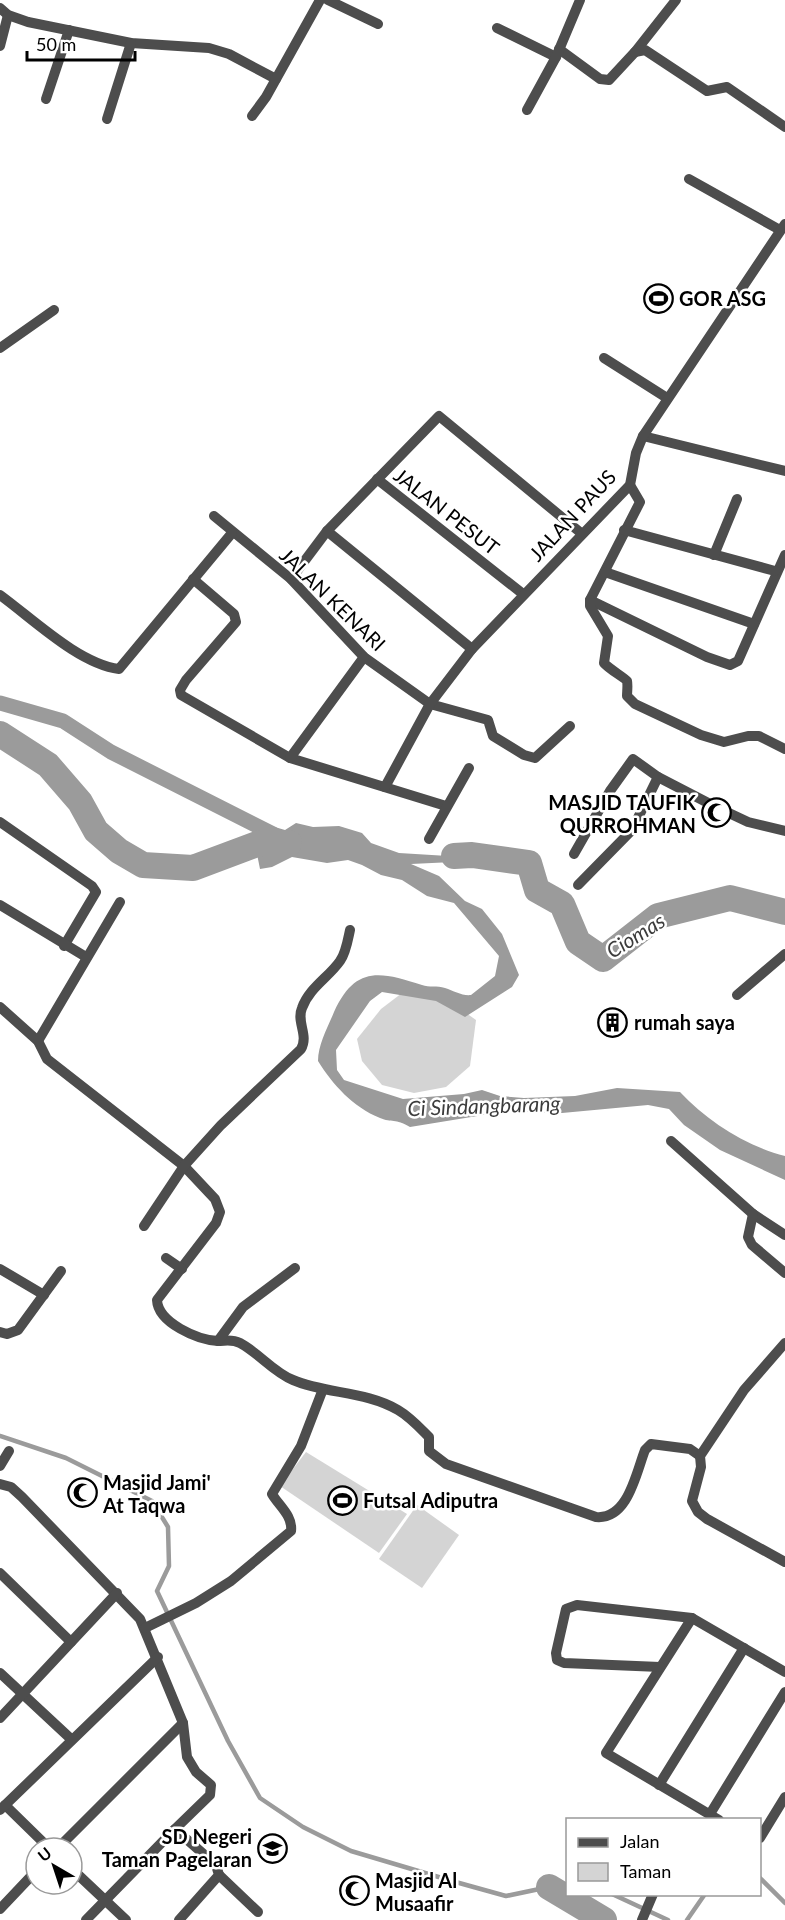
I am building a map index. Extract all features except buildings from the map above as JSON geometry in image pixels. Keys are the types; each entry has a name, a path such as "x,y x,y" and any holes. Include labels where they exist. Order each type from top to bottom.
{"street":[{"path":"252,116 276,79 320,0"},
{"path":"328,0 378,24"},
{"path":"527,110 557,53 580,0"},
{"path":"497,28 557,53 604,80 613,78 676,0"},
{"path":"0,46 4,12 69,30 131,43 209,48 229,54 276,79"},
{"path":"46,99 69,30"},
{"path":"107,119 131,43"},
{"path":"635,52 645,50 707,90 727,87 785,127"},
{"path":"689,179 782,227"},
{"name":"JALAN PAUS","path":"385,787 430,704 472,649 581,533 630,485 636,453 643,436 782,227"},
{"path":"0,348 54,310"},
{"path":"604,358 667,398"},
{"path":"291,579 327,531 436,417 442,416 581,533"},
{"path":"643,436 785,471"},
{"name":"JALAN PESUT","path":"377,479 523,594"},
{"path":"630,485 640,502 637,511 624,530 590,600 590,606 608,636 604,663 614,674 627,681 627,696 635,704 724,742 747,736 759,736 785,749"},
{"path":"714,555 736,499"},
{"name":"JALAN KENARI","path":"214,516 291,579 364,657 430,704"},
{"path":"624,530 776,571"},
{"path":"327,531 472,649"},
{"path":"0,595 80,656 100,666 119,669 232,533"},
{"path":"590,600 707,657 730,665 738,662 776,571 785,555"},
{"path":"605,572 754,624"},
{"path":"193,579 234,615 236,622 186,680 180,690 181,695 290,758 446,806"},
{"path":"290,758 364,657"},
{"path":"430,704 488,720 493,736 524,755 535,758 570,726"},
{"path":"574,854 610,791 633,759 658,777 748,822 785,831"},
{"path":"429,839 469,768"},
{"path":"578,885 632,830 658,777"},
{"path":"0,822 92,886 96,892 64,946"},
{"path":"38,1041 120,902"},
{"path":"0,905 64,946 86,957"},
{"path":"144,1226 184,1166 221,1125 302,1048 305,1038 300,1020 301,1009 314,988 343,957 350,930"},
{"path":"737,995 785,954"},
{"path":"0,1007 38,1041 47,1059 184,1166 215,1199 219,1212 216,1223 159,1296 158,1307 164,1315 186,1331 218,1341 230,1340 241,1344 290,1379 323,1389 370,1398 398,1410 429,1437 429,1451 446,1464 596,1517 608,1517 618,1512 645,1450 651,1444 682,1448 700,1456"},
{"path":"671,1141 753,1214 785,1235"},
{"path":"753,1214 748,1237 752,1245 785,1273"},
{"path":"166,1258 182,1269"},
{"path":"218,1341 243,1307 295,1268"},
{"path":"0,1269 44,1294"},
{"path":"0,1332 7,1334 18,1330 61,1271"},
{"path":"785,1343 734,1404 700,1456 701,1467 692,1501 698,1512 707,1519 785,1562"},
{"path":"145,1628 181,1611 231,1581 291,1531 292,1526 287,1514 272,1494 302,1446 323,1389"},
{"path":"0,1466 9,1450"},
{"path":"0,1484 11,1487 22,1497 140,1619 158,1657 183,1723 187,1757 212,1790 210,1795 86,1920"},
{"path":"0,1573 71,1642"},
{"path":"0,1718 117,1593"},
{"path":"660,1667 564,1663 557,1660 556,1653 566,1609 577,1605 692,1618 785,1672"},
{"path":"692,1618 606,1753 714,1817 785,1692"},
{"path":"659,1785 744,1648"},
{"path":"35,1836 2,1808 158,1657"},
{"path":"0,1673 71,1739"},
{"path":"70,1836 183,1723"},
{"path":"761,1835 785,1797"},
{"path":"175,1829 216,1865 219,1875 258,1912"},
{"path":"179,1920 219,1875"},
{"path":"84,1880 126,1920"},
{"path":"0,1909 24,1884"},
{"path":"642,1920 651,1899"}],"green space":[{"path":"402,993 442,996 476,1020 470,1066 446,1087 414,1093 382,1085 362,1061 357,1039 381,1009"},
{"name":"Futsal Adiputra","path":"306,1452 407,1514 379,1553 280,1486"},
{"path":"417,1505 459,1535 422,1588 379,1559"}],"water":[{"path":"261,823 285,830 296,823 313,827 339,826 362,833 371,843 399,853 448,856 466,850 500,859 495,864 474,861 411,864 439,876 465,901 482,909 502,934 519,975 512,987 465,1017 436,1001 382,992 370,1001 336,1050 337,1070 344,1080 403,1099 464,1094 482,1090 500,1096 524,1098 575,1096 617,1088 680,1092 702,1113 728,1131 756,1146 785,1156 785,1180 720,1150 684,1125 669,1109 648,1105 562,1113 508,1111 410,1127 401,1122 380,1118 361,1108 337,1087 318,1061 326,1030 342,997 351,986 370,976 381,975 471,995 495,976 499,956 454,903 427,896 402,880 381,875 362,865 348,860 327,863 292,857 272,867 260,869 252,829"}],"waterway":[{"path":"0,703 63,721 111,752 273,834"},
{"name":"Ci Sindangbarang","path":"0,734 48,765 80,802 96,831 119,851 143,865 193,868 260,843 289,843"},
{"name":"Ciomas","path":"454,856 472,855 529,863 537,890 562,904 578,942 603,959 658,916 730,898 785,912"},
{"path":"0,1436 66,1458 152,1501 168,1527 169,1566 157,1591 228,1741 260,1798 303,1827 351,1851 452,1881 506,1896 549,1887 566,1886"},
{"path":"761,1879 785,1903"},
{"path":"549,1887 604,1920"},
{"path":"616,1896 668,1920"},
{"path":"687,1920 704,1896"}],"place":[{"name":"GOR ASG","path":"658,298"},
{"name":"MASJID TAUFIK QURROHMAN","path":"717,813"},
{"name":"rumah saya","path":"613,1022"},
{"name":"Masjid Jami' At Taqwa","path":"82,1493"},
{"name":"Futsal Adiputra","path":"342,1500"},
{"name":"SD Negeri Taman Pagelaran","path":"273,1848"},
{"name":"Masjid Al Musaafir","path":"354,1891"}]}
